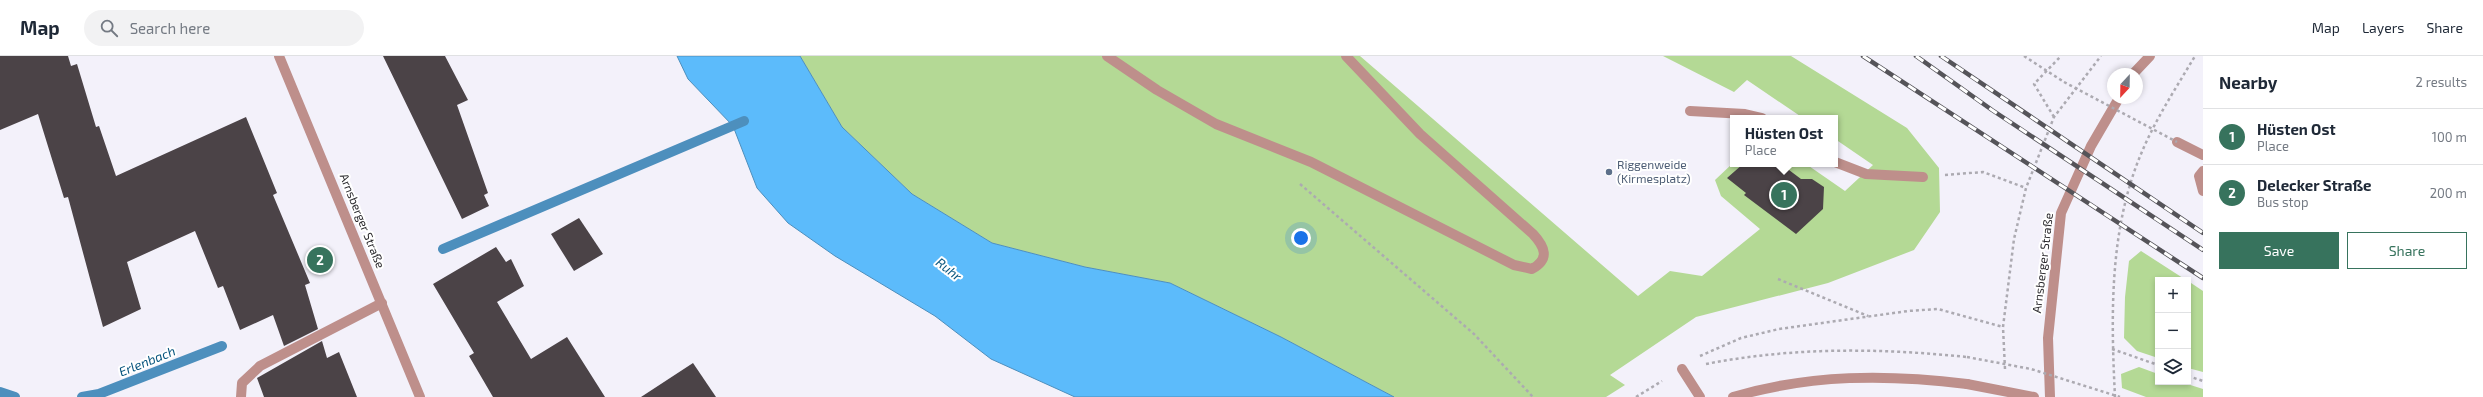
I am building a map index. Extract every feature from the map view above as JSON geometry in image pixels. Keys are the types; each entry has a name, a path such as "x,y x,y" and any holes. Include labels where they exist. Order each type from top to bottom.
{"street":[{"name":"Arnsberger Straße","path":"279,56 420,397"},
{"path":"1107,56 1157,90 1216,124 1311,162 1514,266 1532,269 1543,262 1547,256 1546,248 1533,234 1420,134 1346,56"},
{"path":"2139,68 2150,56"},
{"name":"Arnsberger Straße","path":"2050,397 2048,338 2061,213 2091,146 2116,104"},
{"path":"1690,112 1749,115"},
{"path":"2177,142 2203,155"},
{"path":"1838,163 1857,172 1872,175 1923,177"},
{"path":"2203,171 2199,176 2203,190"},
{"path":"241,397 239,391 244,377 260,366 382,302"},
{"path":"1682,369 1700,397"},
{"path":"1733,397 1764,387 1810,379 1883,376 1967,384 2034,397"}],"path":[{"path":"2024,56 2064,82 2177,142"},
{"path":"2054,117 2034,84 2061,56"},
{"path":"2006,374 2003,327 2014,239 2026,188 2054,117 2101,56"},
{"path":"2115,397 2112,349 2118,241 2135,168 2162,113 2195,56"},
{"path":"1923,177 1983,172 2026,188"},
{"path":"1297,182 1474,334 1534,397"},
{"path":"1778,279 1869,317"},
{"path":"1636,397 1682,369 1696,357 1741,338 1779,329 1938,309 2003,327"},
{"path":"2112,349 2155,364"},
{"path":"1682,369 1741,356 1808,350 1917,351 1967,357 2031,369 2120,397"},
{"path":"2191,377 2203,381"}],"green space":[{"path":"800,56 1360,56 1638,296 1670,271 1702,276 1760,229 1721,196 1715,180 1730,166 1810,167 1845,191 1873,165 1838,141 1838,115 1799,115 1747,80 1734,92 1663,56 1791,56 1907,128 1939,168 1940,212 1914,250 1828,283 1696,317 1610,375 1625,385 1606,397 1394,397 1281,337 1170,283 1085,267 992,243 912,194 842,127"},
{"path":"2141,251 2181,277 2155,277 2155,357 2137,351 2124,338 2125,297 2129,261"},
{"path":"2191,283 2203,291 2203,372 2191,369"},
{"path":"2139,367 2155,373 2155,385 2190,385 2203,389 2203,397 2146,397 2122,388 2121,374"}],"water":[{"name":"Ruhr","path":"677,56 800,56 842,127 912,194 992,243 1085,267 1170,283 1281,337 1394,397 1075,397 991,359 935,316 835,256 788,223 757,188 733,126 688,79"}],"building":[{"path":"0,56 68,56 71,66 77,64 96,127 99,126 116,176 246,117 277,193 273,195 310,283 305,285 318,329 284,346 273,315 240,330 223,286 218,288 195,231 127,262 141,309 103,327 68,197 64,198 38,114 0,130"},
{"path":"383,56 445,56 468,100 457,105 488,193 484,195 489,206 462,219"},
{"path":"1740,167 1785,167 1801,179 1812,179 1824,187 1823,209 1796,234 1744,195 1746,193 1727,178"},
{"path":"579,218 603,254 574,271 551,234"},
{"path":"496,247 506,262 511,259 524,286 497,302 531,359 567,337 605,397 493,397 469,356 474,353 433,284"},
{"path":"322,341 327,358 339,352 357,397 264,397 257,378"},
{"path":"693,363 716,397 641,397"}],"waterway":[{"path":"443,249 744,121"},
{"name":"Erlenbach","path":"82,397 99,394 222,346"},
{"name":"Erlenbach","path":"0,392 15,397"}],"railway":[{"path":"1863,56 2203,278"},
{"path":"1916,56 1992,110 2203,250"},
{"path":"1941,56 2203,233"}],"place":[{"name":"Riggenweide (Kirmesplatz)","path":"1609,172"},
{"name":"Hüsten Ost","path":"1784,195"},
{"name":"Delecker Straße","path":"320,260"}]}
